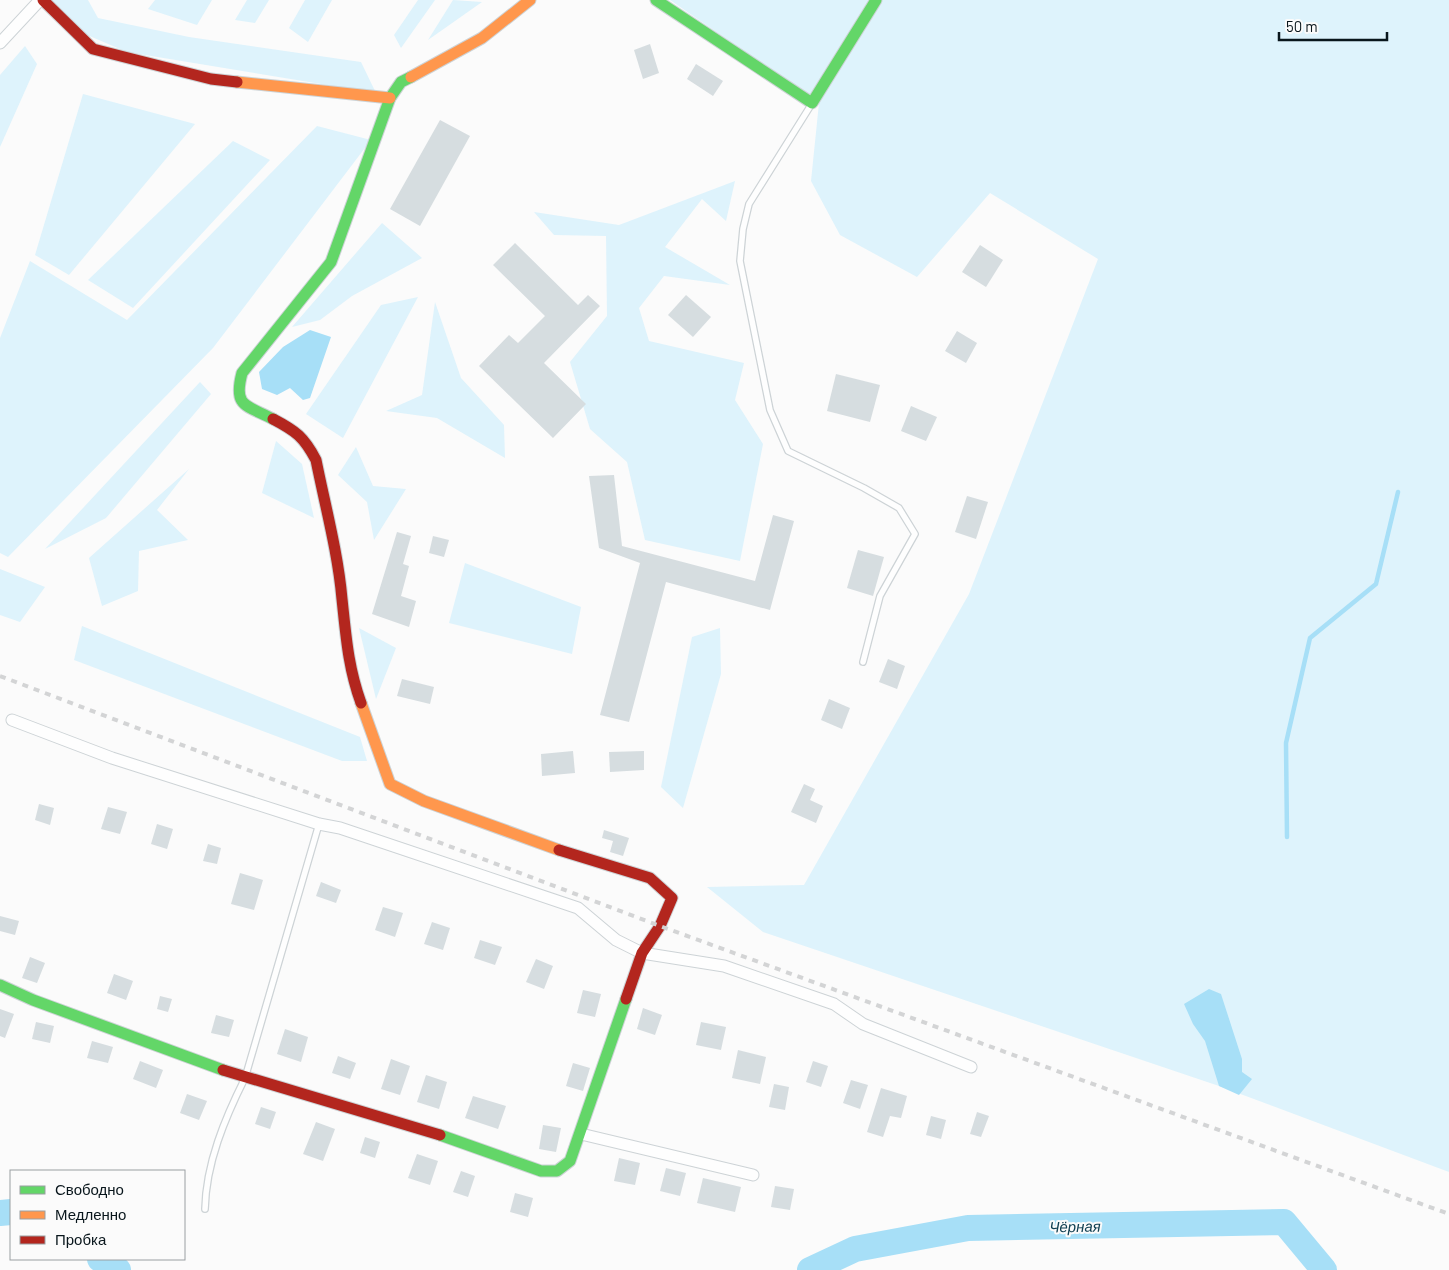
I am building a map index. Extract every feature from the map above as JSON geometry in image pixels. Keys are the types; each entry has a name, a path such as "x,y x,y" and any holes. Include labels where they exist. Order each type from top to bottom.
{"street":[{"path":"0,43 42,0 92,49 211,79 390,98"},
{"path":"0,985 33,1000 245,1078 449,1138 541,1171 557,1171 570,1161 581,1134 642,952 660,926 672,898 650,878 550,847 424,801 390,784 352,678 343,626 342,598 316,460 306,441 294,430 242,403 237,390 242,373 331,262 390,98 401,82 482,38 530,0"},
{"path":"656,0 812,103 876,0"},
{"path":"12,720 112,758 319,824 349,831 578,908 616,940 642,952 724,966 834,1004 863,1024 971,1067"},
{"path":"581,1134 753,1175"}],"lane":[{"path":"812,103 749,204 743,229 740,261 770,410 788,450 864,488 899,508 915,534 880,596 863,662"},
{"path":"205,1209 205,1183 228,1112 245,1078 319,824"}],"shaded area":[{"path":"47,0 88,0 98,18 189,37 361,62 376,93 127,52 66,26"},
{"path":"155,0 212,0 197,25 148,9"},
{"path":"247,0 269,0 255,23 235,20"},
{"path":"305,0 332,0 308,42 289,28"},
{"path":"418,0 435,0 401,48 394,35"},
{"path":"453,0 482,2 428,40"},
{"path":"670,0 1449,0 1449,1172 1219,1086 763,932 707,887 804,885 969,594 1098,259 990,193 917,277 840,235 811,181 819,103"},
{"path":"25,46 37,64 0,147 0,75"},
{"path":"83,94 195,124 69,275 35,255"},
{"path":"317,126 371,140 213,348 8,557 0,553 0,338 30,261 127,320"},
{"path":"233,141 270,160 133,308 88,280"},
{"path":"735,181 726,221 702,199 665,247 730,285 664,276 639,308 649,341 744,363 735,400 763,444 740,561 645,540 627,462 590,429 570,362 607,316 606,236 554,235 534,212 619,225"},
{"path":"382,223 422,258 352,296 320,320 292,327"},
{"path":"418,297 343,438 306,414 381,305"},
{"path":"435,302 461,378 504,425 505,458 437,418 386,411 422,395"},
{"path":"200,382 211,394 106,518 45,549"},
{"path":"276,441 302,464 314,518 262,493"},
{"path":"356,447 373,486 406,489 374,540 367,502 338,475"},
{"path":"189,469 157,510 188,540 139,551 138,591 102,606 89,558"},
{"path":"465,563 581,607 572,654 449,623"},
{"path":"0,569 45,587 20,622 0,615"},
{"path":"82,626 360,737 367,761 342,761 74,660"},
{"path":"359,628 396,648 376,699"},
{"path":"720,628 721,674 683,808 661,787 692,637"}],"water":[{"path":"310,330 331,337 310,398 303,400 290,388 277,395 262,389 259,372 283,347"},
{"path":"1209,989 1221,994 1242,1059 1242,1072 1252,1079 1239,1095 1219,1086 1205,1041 1193,1024 1184,1004"}],"building":[{"path":"650,44 659,73 643,79 634,50"},
{"path":"696,64 723,81 713,96 687,79"},
{"path":"440,120 470,136 420,226 390,209"},
{"path":"515,243 578,305 588,295 600,306 544,363 586,404 553,438 479,366 509,335 518,343 545,316 493,265"},
{"path":"980,245 1003,260 986,287 962,272"},
{"path":"686,295 711,317 693,337 668,315"},
{"path":"957,331 977,343 966,363 945,351"},
{"path":"836,374 880,385 870,422 827,411"},
{"path":"911,406 937,417 926,441 901,431"},
{"path":"614,475 622,546 755,581 773,515 794,521 770,610 666,582 629,722 600,715 640,563 599,548 589,476"},
{"path":"967,496 988,502 976,539 955,532"},
{"path":"397,532 411,536 403,564 409,566 401,596 416,601 409,627 372,614"},
{"path":"433,536 449,540 444,557 429,553"},
{"path":"858,550 884,557 873,596 847,588"},
{"path":"888,659 905,666 897,689 879,682"},
{"path":"402,679 434,687 430,704 397,696"},
{"path":"829,699 850,708 842,729 821,720"},
{"path":"573,751 575,773 542,776 541,754"},
{"path":"644,751 644,770 610,772 609,752"},
{"path":"804,784 815,789 810,800 823,806 816,823 791,812"},
{"path":"39,804 54,808 50,825 35,820"},
{"path":"108,807 127,812 120,834 101,829"},
{"path":"157,824 173,829 167,849 151,844"},
{"path":"604,830 629,838 623,856 610,852 613,841 602,838"},
{"path":"208,844 221,848 217,864 203,861"},
{"path":"240,873 263,880 254,910 231,904"},
{"path":"321,882 341,890 336,903 316,896"},
{"path":"383,907 403,913 395,937 375,930"},
{"path":"0,916 19,921 15,935 0,931"},
{"path":"432,922 450,928 443,950 424,944"},
{"path":"480,940 502,947 495,965 474,958"},
{"path":"30,957 45,963 37,983 22,978"},
{"path":"536,959 553,966 544,989 526,982"},
{"path":"114,974 133,981 126,1000 107,993"},
{"path":"583,990 601,994 595,1017 577,1013"},
{"path":"160,996 172,999 168,1012 157,1009"},
{"path":"643,1008 662,1015 655,1035 637,1029"},
{"path":"0,1009 14,1014 5,1038 0,1036"},
{"path":"216,1015 234,1020 229,1037 211,1033"},
{"path":"36,1022 54,1026 50,1043 32,1039"},
{"path":"701,1022 726,1027 721,1050 696,1045"},
{"path":"285,1029 308,1037 301,1062 277,1054"},
{"path":"92,1041 113,1047 108,1063 87,1058"},
{"path":"738,1050 766,1057 760,1084 732,1078"},
{"path":"338,1056 356,1063 350,1079 332,1073"},
{"path":"391,1059 410,1066 400,1095 381,1089"},
{"path":"140,1061 163,1070 156,1088 133,1079"},
{"path":"813,1061 828,1066 821,1087 806,1082"},
{"path":"573,1063 590,1068 583,1091 566,1086"},
{"path":"426,1075 447,1082 439,1109 417,1102"},
{"path":"851,1080 868,1085 860,1109 843,1103"},
{"path":"774,1084 789,1087 785,1110 769,1107"},
{"path":"881,1088 907,1096 901,1118 890,1116 883,1137 867,1132"},
{"path":"187,1094 207,1101 199,1120 180,1113"},
{"path":"473,1096 506,1106 498,1129 465,1118"},
{"path":"261,1107 276,1112 270,1129 255,1124"},
{"path":"977,1112 989,1116 981,1137 970,1134"},
{"path":"931,1116 946,1120 941,1139 926,1135"},
{"path":"316,1122 335,1129 323,1161 303,1154"},
{"path":"543,1125 561,1128 556,1152 539,1149"},
{"path":"365,1137 380,1142 375,1158 360,1153"},
{"path":"417,1154 438,1161 430,1185 408,1178"},
{"path":"619,1158 640,1163 635,1185 614,1181"},
{"path":"666,1168 686,1173 680,1196 660,1191"},
{"path":"461,1171 475,1176 468,1197 453,1192"},
{"path":"703,1178 741,1187 735,1212 697,1203"},
{"path":"775,1186 794,1189 790,1210 771,1207"},
{"path":"515,1193 533,1198 528,1217 510,1212"}],"waterway":[{"path":"1287,837 1286,743 1310,638 1376,584 1398,492"},
{"name":"Чёрная","path":"0,1213 10,1212"},
{"name":"Чёрная","path":"810,1270 855,1249 968,1228 1284,1222 1324,1270"},
{"name":"Чёрная","path":"102,1260 118,1270"}],"railway":[{"path":"0,676 660,926 1449,1214"}],"traffic: fast":[{"path":"656,0 812,103 876,0"},
{"path":"273,419 244,404 239,393 242,373 331,262 390,98 401,82 411,77"},
{"path":"0,985 33,1000 223,1070"},
{"path":"440,1135 541,1171 557,1171 570,1161 626,999"}],"traffic: slow":[{"path":"411,77 482,38 530,0"},
{"path":"237,82 390,98"},
{"path":"361,703 390,784 424,801 559,850"}],"traffic: jam":[{"path":"43,0 93,49 211,79 237,82"},
{"path":"273,419 299,435 316,460 338,564 350,664 361,703"},
{"path":"559,850 650,878 672,898 660,926 642,953 626,999"},
{"path":"223,1070 440,1135"}]}
